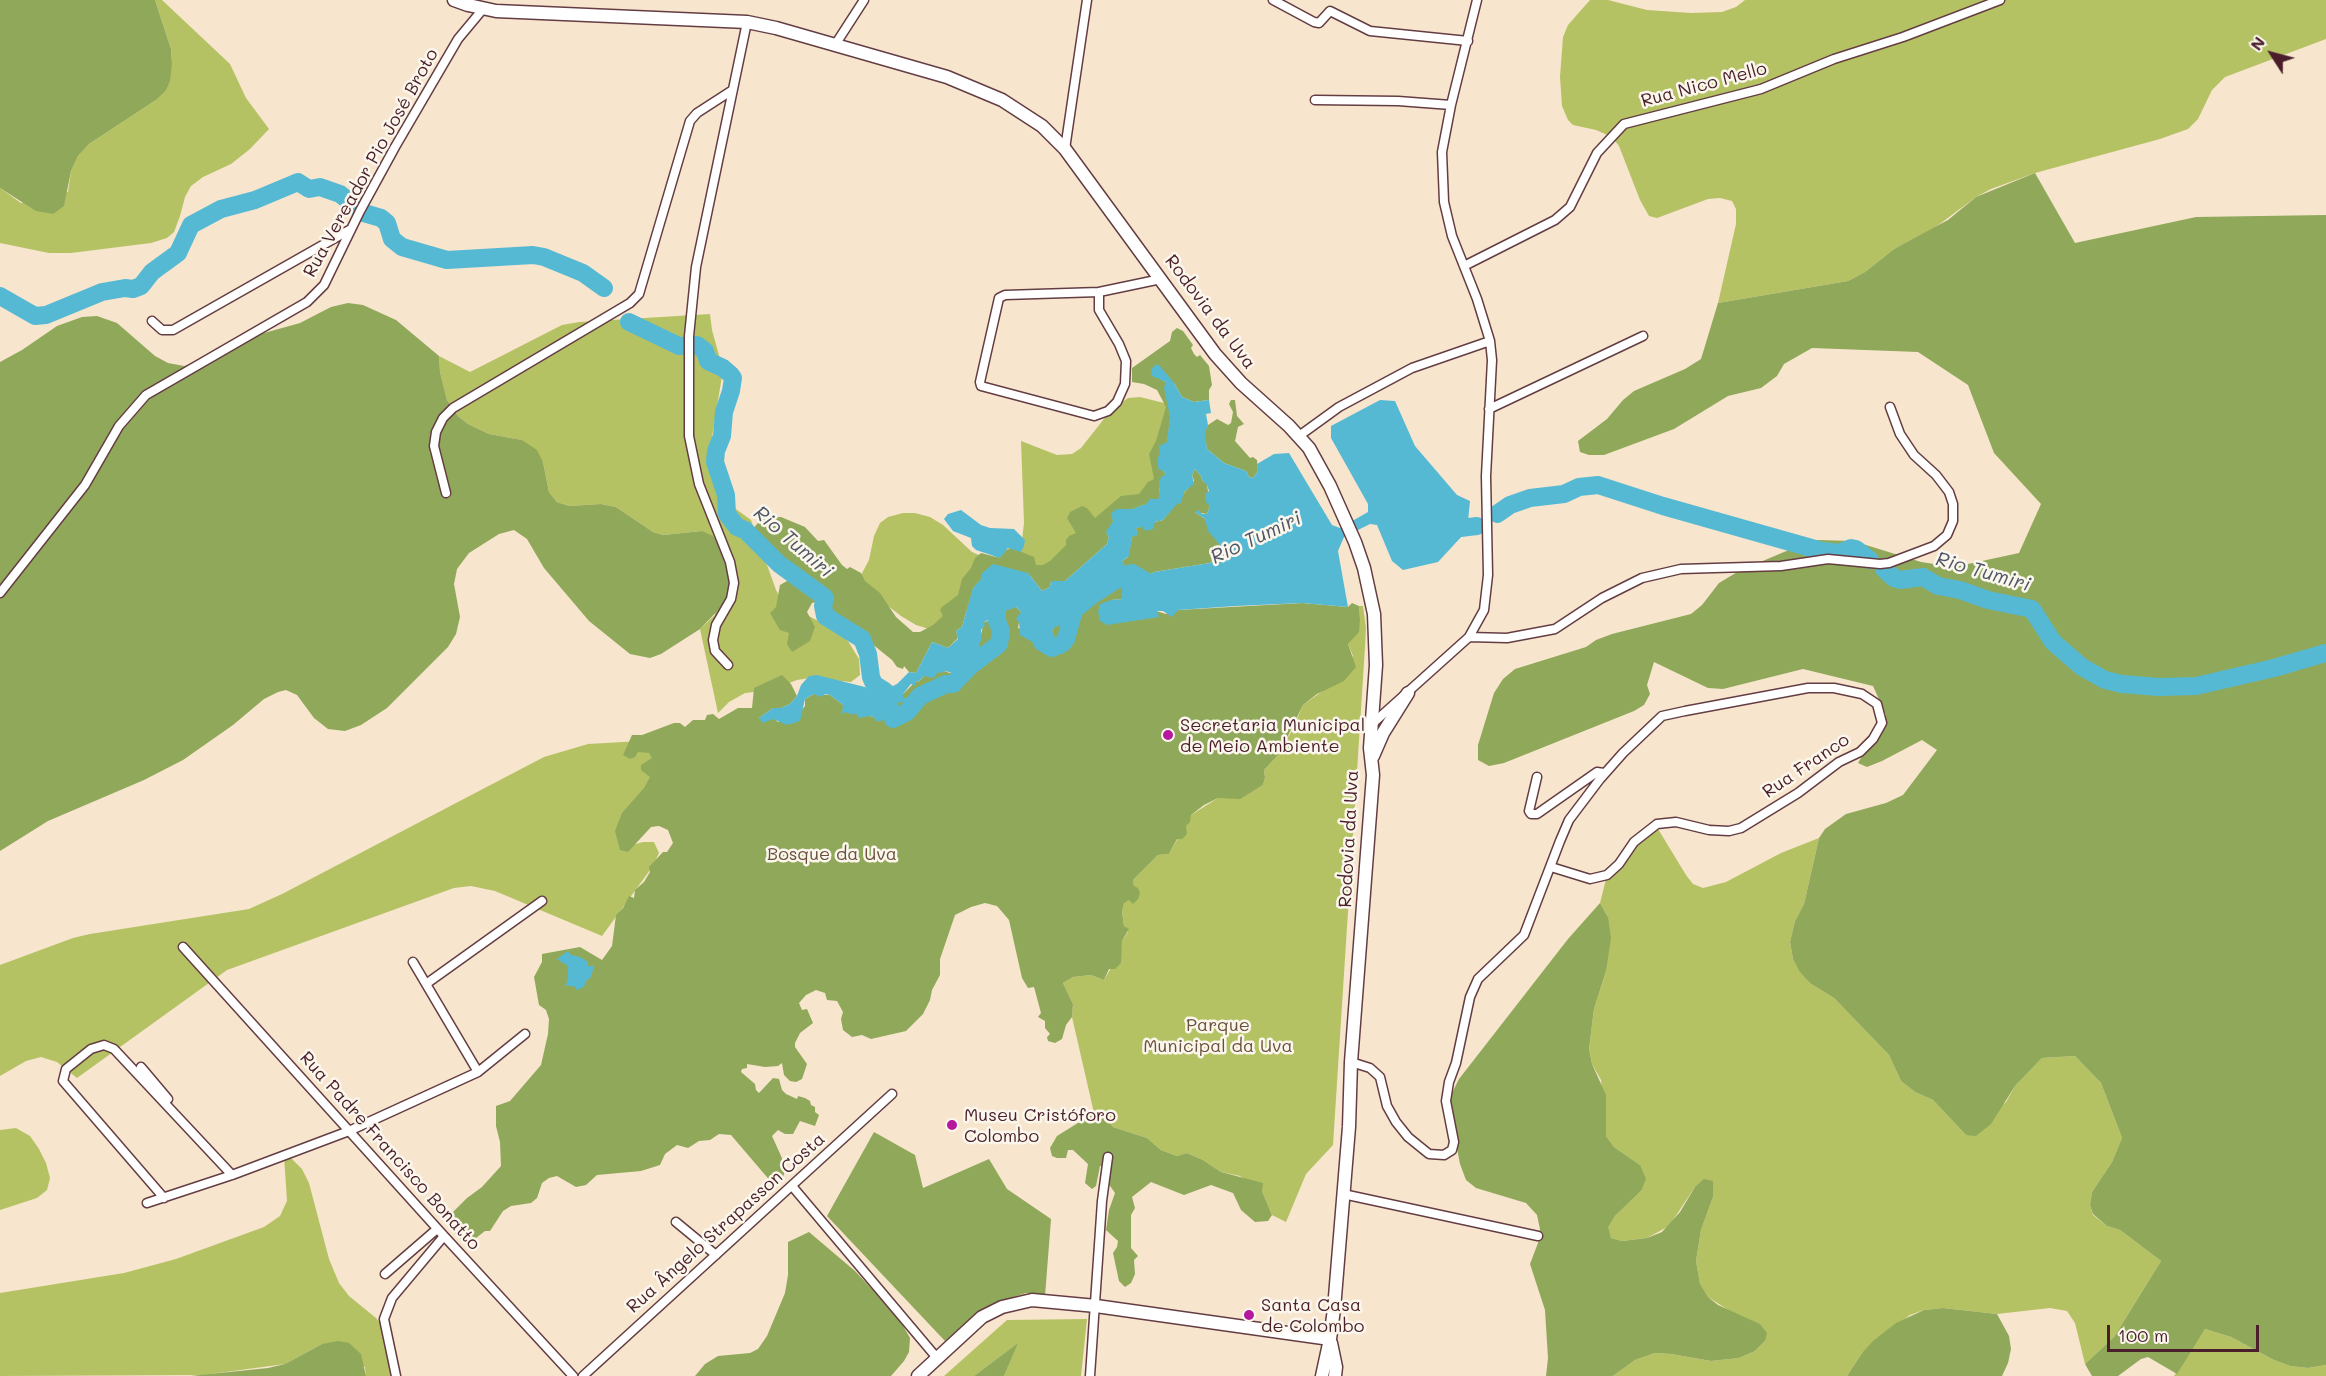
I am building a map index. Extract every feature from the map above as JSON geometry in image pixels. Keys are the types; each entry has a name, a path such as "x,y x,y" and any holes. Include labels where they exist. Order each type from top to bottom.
{"street":[{"name":"Rodovia da Uva","path":"454,0 483,9 747,22 776,28 947,77 1010,105 1042,126 1065,148 1215,354 1232,374 1299,436 1317,463 1355,542 1364,568 1374,614 1376,665 1371,725 1373,775 1351,1062 1349,1127 1330,1339 1322,1376"},
{"path":"835,45 864,0"},
{"path":"1065,148 1087,0"},
{"path":"1273,0 1314,22 1319,23 1329,11 1370,32 1468,41"},
{"path":"1371,725 1469,637 1484,610 1488,575 1486,476 1492,360 1490,341 1477,299 1452,236 1444,202 1443,152 1451,105 1477,0"},
{"name":"Rua Nico Mello","path":"1464,266 1555,220 1570,207 1597,153 1624,124 1761,89 1834,59 1903,37 2000,0"},
{"name":"Rua Vereador Pio José Broto","path":"0,593 85,485 119,426 146,395 307,302 324,285 395,147 458,39 483,9"},
{"path":"729,665 715,651 713,640 716,625 731,599 735,584 730,562 699,483 689,436 689,336 696,267 747,22"},
{"path":"446,493 434,447 436,432 443,418 453,408 630,303 639,294 690,121 697,112 731,91"},
{"path":"1315,100 1398,101 1451,105"},
{"path":"152,321 162,330 173,330 351,229"},
{"path":"1099,292 1099,310 1126,361 1125,384 1117,402 1108,411 1094,416 981,386 999,298 1005,295 1099,292 1161,279"},
{"path":"1489,409 1643,336"},
{"path":"1299,436 1339,407 1412,368 1490,341"},
{"path":"1469,637 1507,638 1556,629 1602,598 1642,578 1681,570 1781,566 1828,559 1880,564 1889,563 1934,546 1947,535 1953,521 1953,504 1948,492 1936,476 1914,455 1899,434 1890,407"},
{"name":"Rua Franco","path":"1351,1062 1370,1068 1380,1077 1388,1106 1396,1122 1418,1147 1429,1154 1444,1155 1452,1150 1455,1142 1446,1101 1470,997 1478,979 1524,935 1569,820 1604,773 1662,716 1808,688 1834,688 1863,694 1877,704 1882,723 1873,739 1860,752 1839,762 1798,793 1741,828 1729,831 1709,830 1676,822 1657,825 1634,842 1619,864 1607,875 1590,879 1551,867"},
{"path":"1371,760 1383,733 1408,693"},
{"path":"1537,777 1529,811 1531,814 1537,813 1597,772 1604,773"},
{"path":"426,984 542,902"},
{"name":"Rua Padre Francisco Bonatto","path":"183,947 573,1376"},
{"path":"413,962 478,1072"},
{"path":"147,1203 232,1175 349,1131 478,1072 525,1034"},
{"path":"164,1198 63,1081 66,1069 91,1049 104,1045 114,1049 232,1175"},
{"path":"141,1067 232,1175"},
{"name":"Rua Ângelo Strapasson Costa","path":"583,1376 892,1094"},
{"path":"1090,1376 1102,1201 1108,1157"},
{"path":"792,1186 938,1358"},
{"path":"1343,1194 1538,1236"},
{"path":"676,1222 716,1255"},
{"path":"385,1274 437,1229"},
{"path":"396,1376 384,1319 392,1298 444,1236"},
{"path":"918,1376 982,1317 1002,1307 1032,1300 1096,1306 1330,1339"},
{"name":"Rodovia da Uva","path":"1330,1339 1336,1367 1335,1376"}],"green space":[{"path":"0,0 155,0 171,49 170,81 166,90 156,100 89,144 78,156 71,171 64,206 53,214 36,211 0,188"},
{"path":"155,0 162,0 230,64 246,98 269,129 250,149 231,164 203,177 191,186 185,197 174,232 167,238 151,243 71,253 49,253 0,243 0,188 21,203 68,192 71,171 78,156 89,144 156,100 172,64 171,49"},
{"path":"1590,0 1608,0 1647,10 1691,13 1722,12 1736,7 1745,0 2326,0 2326,39 2225,77 2212,90 2198,119 2188,129 2160,139 2035,173 1991,189 1976,197 1933,229 1894,249 1865,272 1848,281 1718,303 1736,224 1736,209 1732,201 1720,198 1708,199 1657,218 1649,216 1640,200 1619,146 1612,137 1596,130 1573,125 1568,120 1562,106 1560,77 1563,37 1568,25"},
{"path":"2035,173 2075,243 2196,217 2326,215 2326,1365 2308,1368 2290,1366 2231,1337 2205,1329 2177,1374 2148,1357 2141,1359 2118,1376 2092,1376 2085,1364 2114,1337 2161,1261 2120,1230 2107,1226 2093,1214 2090,1205 2092,1192 2112,1162 2122,1138 2101,1083 2075,1056 2042,1058 2015,1086 1991,1124 1976,1136 1966,1135 1933,1100 1915,1092 1901,1081 1889,1055 1834,998 1811,984 1800,972 1793,959 1790,942 1795,921 1804,904 1819,838 1825,829 1846,814 1886,803 1903,795 1937,750 1922,740 1867,767 1858,763 1886,715 1873,686 1803,669 1723,689 1708,688 1654,662 1647,685 1650,694 1644,705 1634,711 1504,763 1489,766 1478,760 1478,745 1494,693 1503,679 1515,669 1586,647 1612,634 1691,614 1702,605 1719,583 1739,571 1803,544 1818,540 1853,541 1921,562 1954,567 2019,553 2041,504 1994,453 1968,385 1918,352 1812,348 1784,364 1777,376 1761,388 1728,396 1674,429 1604,455 1589,455 1580,452 1578,441 1607,419 1634,391 1685,369 1701,359 1718,303 1848,281 1865,272 1894,249 1948,220 1976,197"},
{"path":"348,303 363,305 396,320 439,356 440,372 447,400 458,416 468,424 489,434 522,440 537,450 543,462 549,492 557,502 569,506 601,504 616,507 653,532 663,535 702,531 713,536 732,565 729,599 700,629 661,654 650,658 630,654 589,621 544,568 527,539 514,530 499,534 469,553 457,569 454,584 460,617 456,634 448,647 387,708 361,725 345,731 328,729 314,718 297,695 286,690 278,692 264,699 233,725 183,760 144,780 48,821 0,851 0,362 57,326 82,317 97,316 117,323 155,356 168,363 184,366 206,361 257,335 300,323 331,307"},
{"path":"710,314 723,370 712,437 721,491 733,507 751,520 781,599 791,607 836,630 848,641 859,659 860,675 851,682 810,678 797,680 771,690 745,693 729,702 718,713 700,629 715,615 702,531 663,535 653,532 616,507 601,504 569,506 557,502 549,492 543,462 522,440 489,434 468,424 458,416 447,400 440,372 439,356 470,372 562,325"},
{"path":"1177,328 1183,331 1193,345 1191,348 1194,354 1197,357 1200,355 1209,366 1212,385 1209,390 1209,400 1194,402 1182,397 1174,383 1160,379 1166,382 1170,417 1167,443 1158,459 1165,475 1159,488 1160,496 1158,499 1132,509 1123,509 1106,532 1109,538 1107,544 1065,581 1051,581 1050,587 1042,591 1028,573 981,579 973,588 962,627 956,631 958,638 948,648 932,642 916,673 909,672 904,666 903,669 897,667 871,643 864,642 859,633 838,621 835,615 829,616 823,606 824,603 820,601 812,603 807,612 815,627 810,641 792,652 787,644 789,633 780,630 770,613 776,607 780,585 794,580 794,573 755,540 752,530 762,518 781,517 805,527 818,541 824,540 842,565 861,573 865,581 880,593 896,617 913,632 920,632 943,616 940,610 958,595 962,579 971,568 975,558 981,553 1000,558 1005,551 1012,548 1034,557 1036,565 1043,565 1066,545 1069,536 1076,533 1067,518 1070,512 1082,506 1087,508 1095,518 1121,496 1139,494 1148,482 1154,479 1149,454 1156,441 1166,407 1157,390 1132,382 1132,368 1170,341 1172,332"},
{"path":"1140,397 1172,405 1188,493 929,629 916,625 901,616 855,580 860,577 869,560 874,536 880,523 888,517 903,513 930,517 943,525 972,552 990,560 1022,540 1024,523 1021,441 1057,455 1072,454 1081,448 1111,410 1128,398"},
{"path":"1231,400 1235,400 1237,416 1244,424 1238,427 1235,441 1250,458 1257,460 1258,471 1253,478 1249,477 1246,471 1224,463 1207,449 1204,433 1208,425 1217,419 1228,425 1231,423 1233,412 1229,404"},
{"name":"Bosque da Uva","path":"1195,469 1207,484 1210,506 1207,514 1195,512 1205,519 1220,545 1215,558 1210,563 1154,572 1138,582 1131,577 1123,586 1122,599 1111,600 1158,617 1156,611 1166,614 1178,610 1302,603 1348,607 1352,603 1359,606 1360,619 1359,632 1348,644 1356,667 1344,681 1317,694 1303,705 1286,740 1281,737 1280,753 1264,770 1263,785 1240,799 1218,798 1204,805 1191,815 1190,822 1186,826 1187,834 1182,839 1177,839 1169,854 1158,855 1133,880 1134,886 1140,893 1133,904 1129,900 1124,903 1122,912 1124,926 1129,929 1122,941 1121,963 1115,969 1109,969 1104,980 1091,975 1073,977 1063,983 1073,1004 1072,1017 1066,1025 1062,1039 1055,1043 1048,1041 1047,1037 1050,1034 1045,1028 1045,1021 1038,1017 1041,1013 1034,987 1028,988 1022,978 1009,920 997,906 985,903 971,907 955,915 940,959 940,975 932,990 930,1000 923,1014 906,1031 871,1039 862,1035 852,1037 843,1030 841,1019 843,1012 837,1001 827,1000 825,993 816,990 806,995 799,1003 802,1010 807,1009 813,1023 800,1033 795,1043 795,1047 807,1064 802,1079 796,1082 790,1081 784,1075 782,1063 778,1066 765,1067 747,1064 747,1068 742,1069 741,1072 755,1084 759,1093 773,1078 779,1079 782,1090 786,1094 810,1101 819,1115 815,1126 800,1121 793,1134 785,1134 778,1130 772,1136 786,1167 782,1181 772,1183 731,1135 719,1134 710,1140 699,1141 688,1148 677,1145 665,1154 660,1165 641,1171 597,1175 586,1185 576,1187 557,1176 549,1178 542,1183 537,1198 531,1203 511,1206 503,1211 490,1231 485,1231 467,1245 448,1227 450,1215 482,1187 501,1166 496,1106 510,1101 541,1065 549,1019 546,1010 539,1005 534,977 542,962 542,954 580,947 602,960 612,946 616,915 623,908 629,896 634,898 635,890 650,872 649,867 663,852 667,852 673,843 668,830 659,826 651,827 628,852 620,850 615,831 622,813 644,788 650,777 641,770 641,765 652,758 649,753 638,752 630,759 623,755 632,735 642,735 674,723 680,723 685,727 693,720 705,720 707,715 713,714 719,719 738,708 752,708 754,688 782,675 791,684 797,696 790,704 781,708 773,708 759,718 773,718 778,722 801,711 805,706 805,699 814,694 830,695 843,705 846,711 874,717 877,721 883,705 887,702 905,702 903,694 924,676 937,671 950,673 972,663 970,659 973,654 979,654 984,622 992,620 1003,607 1008,605 1016,607 1021,612 1018,628 1053,640 1052,631 1055,626 1064,623 1076,600 1096,590 1123,571 1122,561 1128,557 1132,537 1137,533 1136,528 1140,526 1150,528 1155,522 1163,520 1194,481 1192,475"},
{"name":"Parque Municipal da Uva","path":"1359,606 1363,606 1366,628 1333,1145 1306,1174 1286,1222 1272,1215 1262,1191 1240,1176 1221,1172 1187,1153 1177,1156 1161,1150 1147,1138 1113,1127 1106,1118 1094,1113 1072,1017 1073,1004 1063,983 1073,977 1091,975 1104,980 1121,951 1122,941 1128,932 1124,926 1122,912 1124,902 1129,900 1134,886 1133,880 1158,855 1169,854 1191,815 1218,798 1240,798 1263,785 1264,770 1280,753 1281,736 1286,740 1303,705 1324,690 1353,656 1348,644 1360,619"},
{"path":"659,740 661,771 625,847 643,842 654,842 659,853 653,866 602,936 495,891 471,886 454,888 227,970 77,1078 57,1062 41,1057 26,1061 0,1076 0,965 90,934 249,909 544,757 588,744"},
{"path":"1655,824 1686,875 1693,884 1703,888 1726,882 1781,853 1819,838 1804,904 1795,921 1790,942 1793,959 1811,984 1834,998 1889,1055 1901,1081 1915,1092 1933,1100 1966,1135 2006,1102 2015,1086 2042,1058 2075,1056 2101,1083 2122,1138 2112,1162 2092,1192 2090,1205 2093,1215 2107,1226 2120,1230 2161,1261 2114,1337 2085,1364 2075,1323 2067,1311 2050,1308 1997,1314 1943,1308 1924,1310 1910,1315 1862,1353 1847,1376 1613,1376 1635,1360 1655,1353 1711,1361 1739,1358 1755,1351 1765,1341 1736,1315 1708,1297 1700,1285 1696,1261 1701,1230 1713,1197 1695,1187 1669,1226 1647,1238 1622,1241 1611,1238 1607,1227 1641,1191 1640,1165 1614,1147 1606,1136 1601,1080 1592,1064 1589,1049 1594,1009 1606,971 1608,917 1600,903 1608,871"},
{"path":"1600,903 1608,917 1611,938 1606,971 1594,1009 1589,1049 1592,1064 1606,1095 1606,1136 1614,1147 1640,1165 1646,1179 1641,1191 1615,1216 1608,1227 1611,1238 1622,1241 1647,1238 1662,1232 1680,1212 1695,1187 1704,1179 1713,1181 1713,1197 1701,1230 1696,1261 1700,1284 1708,1297 1718,1305 1760,1324 1767,1333 1765,1341 1755,1351 1739,1358 1711,1361 1655,1353 1635,1360 1613,1376 1546,1376 1548,1358 1545,1310 1530,1264 1538,1243 1540,1229 1537,1215 1526,1203 1476,1188 1466,1180 1460,1164 1450,1111 1451,1095 1459,1079 1568,939"},
{"path":"1094,1113 1106,1118 1113,1127 1147,1138 1161,1150 1177,1156 1187,1153 1221,1172 1263,1183 1262,1191 1272,1215 1268,1221 1255,1222 1241,1210 1233,1193 1211,1185 1184,1195 1151,1182 1132,1197 1135,1208 1131,1215 1131,1248 1138,1256 1134,1260 1135,1274 1131,1283 1125,1287 1119,1281 1113,1253 1118,1241 1106,1230 1109,1210 1115,1193 1108,1183 1104,1166 1100,1166 1096,1186 1092,1189 1085,1183 1088,1164 1073,1150 1068,1150 1066,1158 1057,1158 1052,1156 1050,1148 1057,1136"},
{"path":"16,1128 30,1136 39,1149 50,1178 47,1190 37,1198 0,1210 0,1130"},
{"path":"874,1132 915,1155 923,1188 989,1159 1007,1189 1051,1219 1045,1296 1026,1293 992,1304 945,1341 827,1216"},
{"path":"284,1156 290,1157 302,1169 309,1183 329,1259 339,1283 349,1296 376,1318 387,1331 398,1376 366,1376 365,1367 322,1344 285,1364 203,1375 0,1376 0,1293 124,1273 176,1259 264,1227 280,1216 287,1201"},
{"path":"809,1232 855,1271 898,1317 910,1338 909,1352 904,1361 891,1376 695,1376 705,1364 718,1356 750,1353 758,1349 767,1336 785,1293 788,1275 788,1242"},
{"path":"1943,1308 1997,1314 2009,1336 2011,1349 2002,1376 1847,1376 1873,1341 1896,1323 1924,1310"},
{"path":"1087,1319 1081,1376 1004,1376 1017,1344 974,1376 944,1376 1007,1320"},
{"path":"2205,1329 2231,1337 2290,1366 2308,1368 2326,1365 2326,1376 2174,1376"},
{"path":"338,1341 349,1343 361,1354 366,1376 190,1376 268,1368 285,1364 322,1344"},
{"path":"1018,1343 1004,1376 974,1376"}],"water":[{"path":"1155,365 1159,365 1182,397 1194,402 1209,400 1211,413 1206,414 1208,425 1205,433 1207,449 1224,463 1246,471 1249,477 1253,478 1258,471 1257,464 1274,454 1289,453 1332,525 1340,528 1368,512 1368,504 1331,438 1331,426 1380,400 1395,401 1415,446 1457,495 1470,501 1468,521 1463,535 1438,562 1403,570 1392,561 1377,525 1370,524 1344,537 1338,551 1348,607 1302,603 1236,606 1178,610 1172,617 1163,611 1157,611 1159,617 1107,625 1100,621 1098,612 1100,604 1122,599 1122,581 1127,576 1138,582 1154,572 1210,563 1215,558 1220,545 1208,531 1205,519 1195,512 1198,510 1202,514 1207,514 1210,506 1206,502 1205,494 1209,491 1207,485 1195,469 1192,475 1194,484 1184,492 1181,503 1177,504 1163,520 1155,522 1153,529 1145,531 1143,527 1136,528 1138,535 1132,537 1129,556 1122,561 1126,568 1124,573 1076,600 1073,624 1070,627 1064,624 1055,627 1052,631 1055,638 1053,641 1046,645 1038,645 1020,635 1019,622 1016,619 1021,612 1016,607 1008,605 1003,607 999,615 984,622 979,654 973,654 970,659 973,663 971,668 961,669 963,672 960,675 945,671 938,672 934,678 924,676 918,682 916,681 915,686 911,684 903,694 903,698 906,698 905,702 893,703 891,701 883,705 882,721 876,721 874,717 869,716 859,718 856,713 842,714 843,705 830,695 825,694 821,697 814,694 805,699 800,721 787,725 773,719 763,723 759,718 773,708 781,708 790,704 809,676 817,675 865,687 872,693 878,693 897,684 909,672 916,673 932,642 948,648 958,639 956,631 962,627 973,588 981,579 981,574 993,564 1028,573 1042,591 1050,587 1051,581 1065,581 1107,544 1109,538 1106,532 1113,521 1111,513 1117,509 1132,509 1146,504 1150,499 1158,499 1160,496 1159,482 1165,475 1164,471 1159,470 1157,461 1160,453 1159,446 1167,442 1170,417 1164,388 1166,382 1152,376 1151,370"},
{"path":"961,510 981,525 990,528 1014,529 1025,540 1021,552 1008,548 1000,558 976,550 972,546 971,538 953,531 944,519 948,514"},
{"path":"568,951 571,955 588,962 588,966 594,966 591,977 586,981 584,987 576,990 576,987 565,985 568,981 568,966 557,959"}],"waterway":[{"name":"Rio Tumiri","path":"0,296 35,316 46,315 102,292 141,286 152,272 178,253 191,225 221,209 255,200 298,182 309,189 320,187 340,194 364,213 381,218 387,223 392,239 402,247 447,260 533,255 544,257 583,273 604,288"},
{"name":"Rio Tumiri","path":"629,322 679,346 697,345 705,351 708,361 723,368 733,378 715,462 726,495 727,514 737,527 745,530 779,564 825,598 823,606 825,616 862,639 868,654 871,677 874,684 885,691 893,719 907,712 920,696 946,684 953,684 970,666 999,644 1001,631 997,621 997,608 1002,602 1010,600"},
{"name":"Rio Tumiri","path":"1497,514 1510,505 1530,498 1564,494 1579,487 1598,485 1822,551 1839,553 1851,548 1856,549 1870,560"},
{"name":"Rio Tumiri","path":"1444,530 1477,526"},
{"name":"Rio Tumiri","path":"1884,569 1900,580 1923,577 1938,586 2032,609 2053,642 2082,667 2105,680 2122,684 2159,687 2196,686 2326,653"},
{"name":"Rio Tumiri","path":"1035,625 1042,642 1052,648 1062,644 1066,639 1074,610 1122,576 1132,573 1163,589"}],"place":[{"name":"Secretaria Municipal de Meio Ambiente","path":"1168,735"},
{"name":"Museu Cristóforo Colombo","path":"952,1125"},
{"name":"Santa Casa de Colombo","path":"1249,1315"}]}
